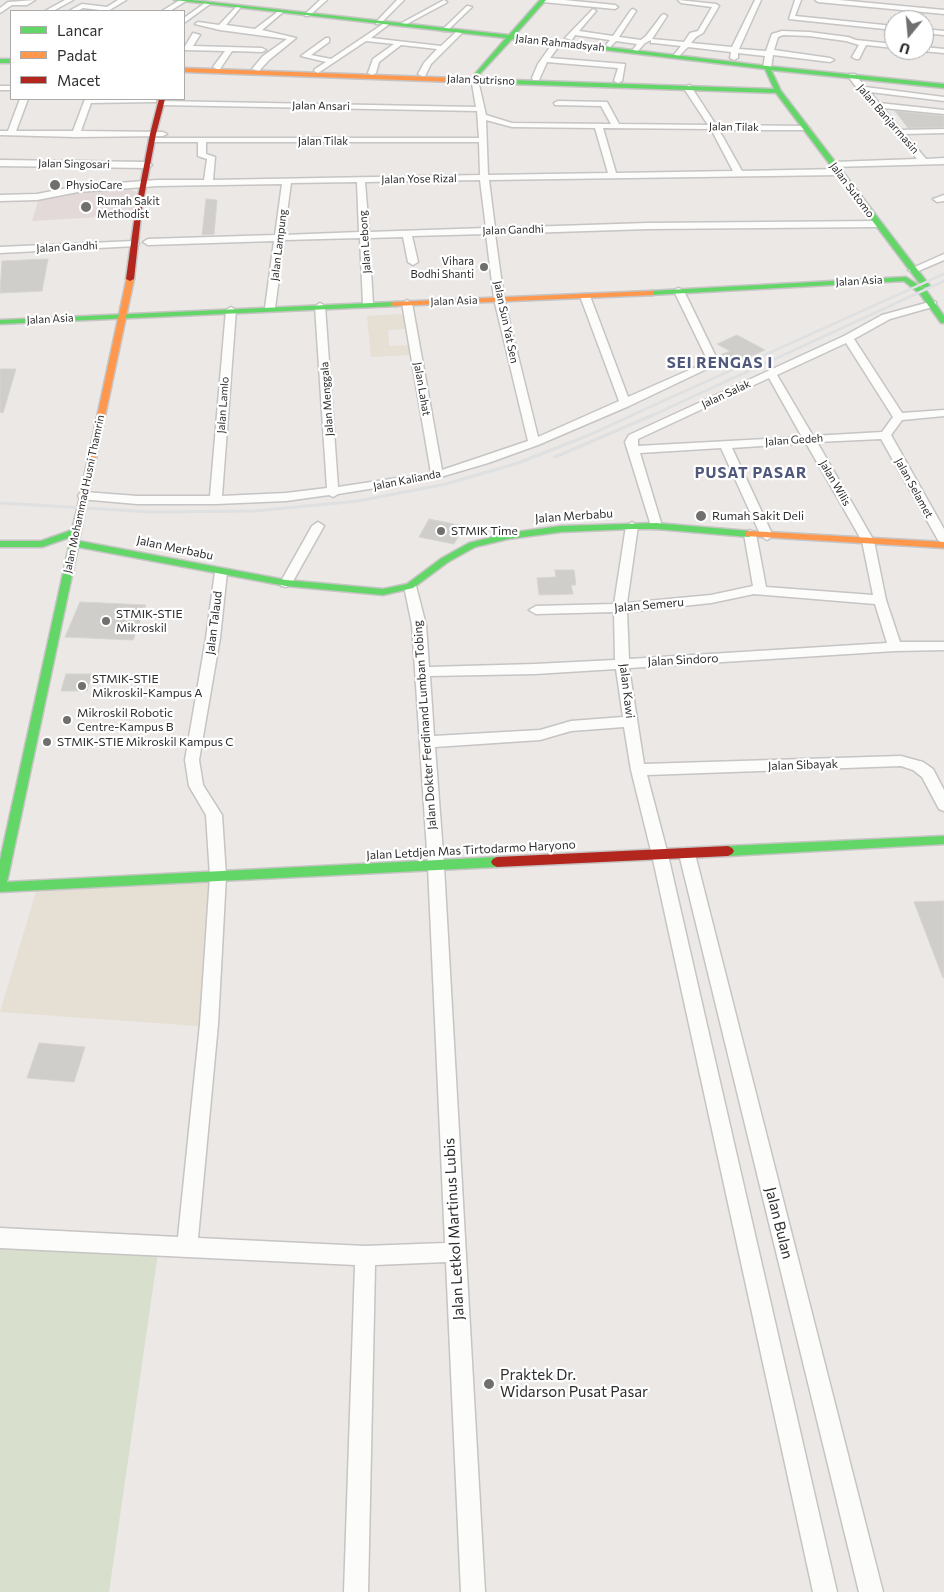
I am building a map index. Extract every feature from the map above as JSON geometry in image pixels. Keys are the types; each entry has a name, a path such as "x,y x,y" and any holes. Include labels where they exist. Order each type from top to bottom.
{"main road":[{"name":"Jalan Rahmadsyah","path":"180,0 608,48 639,46 677,56 767,68 944,86"},
{"path":"475,78 543,0"},
{"name":"Jalan Sutrisno","path":"185,68 220,62 256,69 777,88"},
{"name":"Jalan Sutrisno","path":"185,68 687,87 777,88"},
{"name":"Jalan Sutomo","path":"767,68 777,88 878,224 911,275 938,302 944,321"},
{"name":"Jalan Mohammad Husni Thamrin","path":"0,887 123,315 134,244 157,183 158,137 164,101"},
{"name":"Jalan Mohammad Husni Thamrin","path":"148,204 144,185 148,165 158,137"},
{"name":"Jalan Asia","path":"0,322 123,315 136,309 231,310 585,296 911,275"},
{"path":"82,317 108,324 118,335"},
{"name":"Jalan Merbabu","path":"75,537 221,572 286,583 369,592 394,590 410,586 458,552 486,541 561,530 656,526 767,536 944,544"},
{"path":"0,544 42,544 75,537"},
{"path":"42,544 71,558"},
{"name":"Jalan Letdjen Mas Tirtodarmo Haryono","path":"0,887 944,840"}],"street":[{"path":"0,11 10,3 27,3 32,0"},
{"path":"50,10 70,0"},
{"path":"74,10 82,6 108,9 123,0"},
{"path":"166,10 180,0"},
{"path":"307,15 324,0"},
{"path":"318,71 365,39 382,23 401,0"},
{"path":"428,0 447,1"},
{"path":"543,0 615,8"},
{"path":"733,63 758,0"},
{"path":"798,0 791,18 884,27"},
{"path":"818,0 846,1 944,12"},
{"path":"903,8 905,0"},
{"path":"401,25 447,1"},
{"path":"677,56 693,35 700,32 716,6 681,1"},
{"path":"185,21 225,5"},
{"path":"220,28 225,5"},
{"path":"445,30 469,7"},
{"path":"608,48 633,11"},
{"path":"256,32 280,12"},
{"path":"536,78 539,69 546,60 593,12"},
{"path":"574,33 614,38 639,46 649,38 664,16"},
{"path":"205,18 198,24 292,38 266,58 256,69"},
{"path":"848,39 851,27 854,25"},
{"path":"422,74 428,63 459,32"},
{"path":"767,68 769,53 777,34 809,34 884,45"},
{"path":"196,35 188,48 262,50"},
{"path":"365,39 444,48"},
{"path":"326,40 305,56 332,61"},
{"path":"654,41 830,60"},
{"path":"372,73 376,61 400,43"},
{"path":"856,57 864,43"},
{"path":"801,49 830,51 830,54 836,58 834,65 835,75"},
{"path":"220,62 228,50"},
{"path":"220,62 266,58"},
{"path":"546,60 622,66 618,81"},
{"name":"Jalan Banjarmasin","path":"852,76 901,132 924,162"},
{"name":"Jalan Sun Yat Sen","path":"475,78 481,112 488,135 484,178 492,230 499,299 534,443"},
{"path":"687,87 713,126 739,174"},
{"path":"862,89 944,99"},
{"path":"11,134 24,100"},
{"path":"76,135 88,100"},
{"name":"Jalan Ansari","path":"88,100 481,112"},
{"path":"558,103 604,104 616,125"},
{"path":"877,105 944,112"},
{"name":"Jalan Tilak","path":"481,112 512,124 806,128"},
{"name":"Jalan Tilak","path":"0,134 158,137 202,140 488,135 512,124"},
{"path":"598,125 613,176"},
{"path":"901,132 944,131"},
{"path":"202,140 202,156 211,156 208,182"},
{"name":"Jalan Yose Rizal","path":"0,198 37,197 78,189 157,183 739,174 944,161"},
{"name":"Jalan Singosari","path":"0,163 148,165"},
{"name":"Jalan Lebong","path":"361,180 368,304"},
{"name":"Jalan Lampung","path":"270,308 287,181"},
{"name":"Jalan Gandhi","path":"148,242 648,226 878,224"},
{"path":"407,234 413,262"},
{"name":"Jalan Gandhi","path":"0,250 134,244"},
{"path":"911,275 944,257"},
{"name":"Jalan Kalianda","path":"84,496 137,500 216,500 333,493 437,475 484,461 534,443 625,404 710,364 712,359 678,291"},
{"path":"585,296 625,404"},
{"name":"Jalan Salak","path":"635,450 631,442 633,437 848,338 886,317 938,302"},
{"name":"Jalan Lahat","path":"407,303 437,475"},
{"name":"Jalan Menggala","path":"320,306 333,493"},
{"name":"Jalan Lamlo","path":"216,500 231,310"},
{"path":"848,338 899,417"},
{"name":"Jalan Wilis","path":"771,373 868,541 880,600 895,648"},
{"path":"885,435 899,417 944,413"},
{"name":"Jalan Gedeh","path":"635,450 885,435"},
{"name":"Jalan Selamet","path":"885,435 944,540"},
{"path":"725,444 767,536"},
{"path":"635,450 656,526"},
{"path":"286,583 318,526"},
{"name":"Jalan Kawi","path":"632,526 620,608 622,664 638,770 660,855"},
{"path":"750,534 760,590"},
{"name":"Jalan Talaud","path":"186,1246 209,1024 218,876 214,816 196,786 192,760 213,638 221,572"},
{"name":"Jalan Dokter Ferdinand Lumban Tobing","path":"410,586 420,626 421,672 436,866"},
{"name":"Jalan Semeru","path":"536,610 620,608 711,599 737,592 760,590 880,600"},
{"name":"Jalan Sindoro","path":"421,672 534,669 944,646"},
{"path":"426,742 547,734 571,726 630,722"},
{"name":"Jalan Sibayak","path":"638,770 902,761 918,766 928,773 944,805"},
{"name":"Jalan Bulan","path":"687,854 871,1592"},
{"path":"660,855 825,1592"},
{"name":"Jalan Letkol Martinus Lubis","path":"436,866 473,1592"},
{"path":"0,1238 365,1256 455,1252"},
{"path":"356,1592 365,1256"}],"shaded area":[{"name":"Rumah Sakit Methodist","path":"128,189 137,192 133,215 32,221 39,198 77,192"},
{"path":"404,314 405,329 388,330 389,346 409,345 410,355 371,357 367,316"},
{"path":"211,877 199,1026 0,1012 38,885"}],"green space":[{"path":"0,1247 158,1253 109,1592 0,1592"}],"building":[{"path":"895,111 944,116 944,127 908,128"},
{"path":"206,199 217,200 214,234 202,235"},
{"path":"48,259 42,291 0,293 2,261"},
{"path":"737,335 765,350 735,364 720,355 730,351 717,344"},
{"path":"0,369 16,369 3,413 0,412"},
{"name":"STMIK Time","path":"429,519 464,526 454,544 419,537"},
{"path":"555,570 574,570 576,585 571,585 573,594 539,595 537,578 556,577"},
{"name":"STMIK-STIE Mikroskil","path":"80,602 146,605 133,640 65,637"},
{"path":"66,674 92,674 87,691 61,691"},
{"path":"944,901 944,978 943,978 914,902"},
{"path":"39,1043 85,1047 74,1082 27,1078"}],"railway":[{"path":"630,416 944,274"},
{"path":"651,416 944,281"},
{"path":"0,503 152,512 255,511 358,501 446,484 518,463 587,436 633,415"},
{"path":"555,457 653,415"}],"traffic: fast":[{"path":"177,0 636,51 767,68"},
{"path":"476,76 543,0"},
{"path":"0,61 10,61"},
{"path":"778,91 767,68 944,86"},
{"path":"510,82 778,91"},
{"path":"778,91 926,286"},
{"path":"650,293 906,279 923,292 944,321"},
{"path":"0,322 394,304"},
{"path":"0,887 83,501"},
{"path":"74,543 286,583 383,592 410,586 445,560 472,545 508,536 561,529 632,526 656,526 749,534"},
{"path":"0,544 42,544 77,531"},
{"path":"728,851 944,840"},
{"path":"0,887 497,862"}],"traffic: slow":[{"path":"185,70 510,82"},
{"path":"83,501 130,279"},
{"path":"394,304 650,293"},
{"path":"749,534 944,545"}],"traffic: jam":[{"path":"130,279 139,207 162,100"},
{"path":"497,862 728,851"}],"place":[{"name":"PhysioCare","path":"55,185"},
{"name":"Rumah Sakit Methodist","path":"86,207"},
{"name":"Vihara Bodhi Shanti","path":"484,267"},
{"name":"Rumah Sakit Deli","path":"701,516"},
{"name":"STMIK Time","path":"441,531"},
{"name":"STMIK-STIE Mikroskil","path":"106,621"},
{"name":"STMIK-STIE Mikroskil-Kampus A","path":"82,686"},
{"name":"Mikroskil Robotic Centre-Kampus B","path":"67,720"},
{"name":"STMIK-STIE Mikroskil Kampus C","path":"47,742"},
{"name":"Praktek Dr. Widarson Pusat Pasar","path":"489,1384"}],"district":[{"name":"SEI RENGAS I","path":"720,363"},
{"name":"PUSAT PASAR","path":"751,473"}]}
